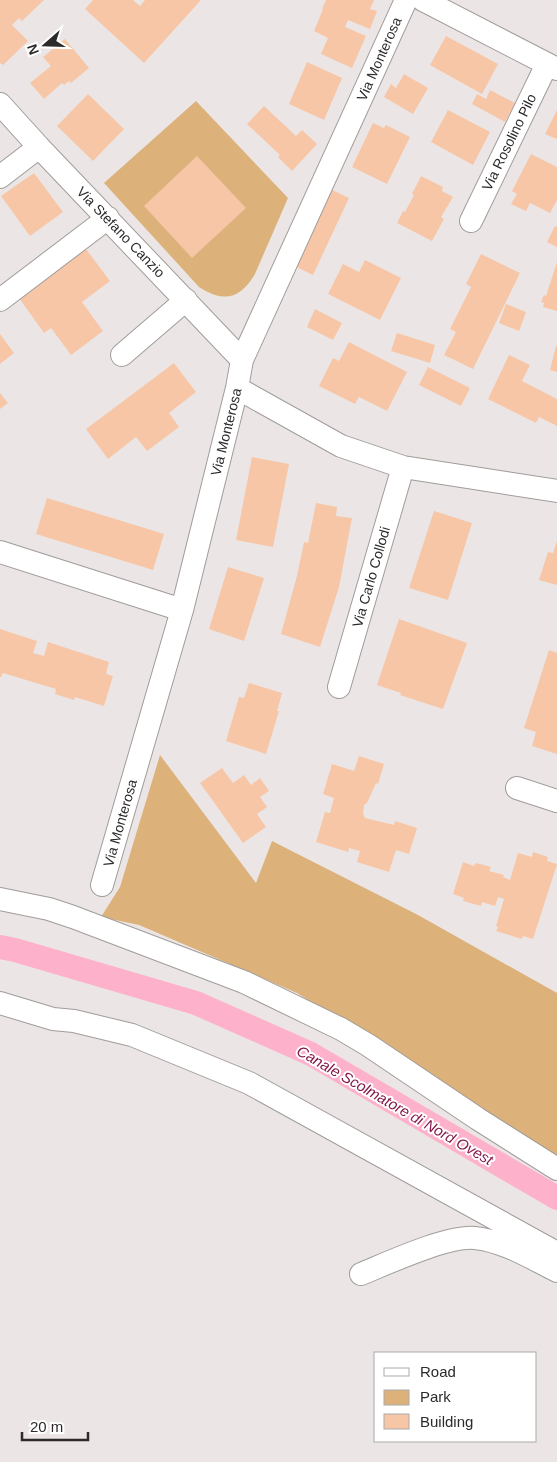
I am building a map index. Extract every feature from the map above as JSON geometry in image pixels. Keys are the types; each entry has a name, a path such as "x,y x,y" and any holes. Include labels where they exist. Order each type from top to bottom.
{"street":[{"name":"Via Monterosa","path":"102,885 182,610 237,388 242,360 406,0"},
{"path":"423,0 552,66"},
{"name":"Via Rosolino Pilo","path":"471,221 552,66"},
{"name":"Via Stefano Canzio","path":"0,104 242,360"},
{"path":"0,177 39,147"},
{"path":"0,300 108,218"},
{"path":"122,355 186,300"},
{"path":"237,388 341,446 402,467 557,491"},
{"name":"Via Carlo Collodi","path":"339,687 402,467"},
{"path":"0,552 182,610"},
{"path":"517,788 557,801"},
{"path":"0,899 73,916 244,982 315,1016 368,1045 478,1119 557,1169"},
{"path":"0,1003 52,1019 74,1021 132,1035 249,1082 557,1253"},
{"path":"361,1274 433,1246 473,1238 506,1246 557,1271"}],"green space":[{"path":"196,101 288,198 255,274 243,289 231,296 216,295 199,287 104,183"},
{"path":"160,755 256,883 272,841 418,915 557,993 557,1156 297,993 139,925 101,917 120,887"}],"building":[{"path":"0,0 44,0 22,21 19,18 12,25 28,41 3,65 0,63"},
{"path":"93,0 133,0 140,6 145,0 201,0 144,63 85,9"},
{"path":"326,0 374,0 370,9 377,11 370,29 348,20 345,27 366,36 352,68 321,54 328,38 314,31"},
{"path":"446,36 498,64 482,94 430,65"},
{"path":"65,39 89,68 71,83 69,81 64,85 62,83 44,99 30,83 51,66 43,57"},
{"path":"307,62 342,78 324,120 289,104"},
{"path":"404,74 428,88 413,114 384,97 391,84 396,88"},
{"path":"490,90 515,103 505,122 472,104 477,94 486,99"},
{"path":"88,94 124,129 93,161 57,126"},
{"path":"264,106 296,136 302,130 317,144 292,171 278,157 280,155 247,124"},
{"path":"448,110 490,132 473,165 431,142"},
{"path":"557,110 557,139 545,134"},
{"path":"373,123 384,128 386,125 410,137 387,184 352,167"},
{"path":"531,154 557,167 557,200 550,213 530,203 526,211 511,204 517,194 512,191"},
{"path":"197,156 246,208 192,258 144,206"},
{"path":"34,173 63,212 30,236 1,196"},
{"path":"421,176 443,187 442,191 453,197 441,217 444,219 432,241 397,223 414,195 412,194"},
{"path":"324,186 349,198 313,275 288,263"},
{"path":"555,226 557,227 557,247 547,242"},
{"path":"86,249 110,281 82,302 103,331 71,355 51,328 44,333 19,298"},
{"path":"481,254 520,273 473,369 444,355 456,332 450,329 471,287 466,284"},
{"path":"365,260 401,278 380,320 328,294 343,264 359,272"},
{"path":"557,262 557,311 543,307 544,303 541,302 544,295 546,296"},
{"path":"506,304 526,312 519,331 499,323"},
{"path":"315,309 342,323 333,340 307,327"},
{"path":"397,333 435,345 430,363 391,351"},
{"path":"0,334 14,353 0,364"},
{"path":"349,342 407,372 387,411 359,397 355,404 319,386 333,358 339,361"},
{"path":"557,346 557,372 550,370"},
{"path":"509,355 530,365 522,381 557,399 557,426 539,417 536,423 488,399"},
{"path":"174,363 196,392 169,413 179,427 147,451 136,437 108,459 86,429"},
{"path":"428,367 470,388 461,406 419,385"},
{"path":"0,393 8,403 0,409"},
{"path":"252,457 289,464 273,547 236,540"},
{"path":"47,498 164,534 153,570 36,534"},
{"path":"316,503 337,507 336,516 352,518 339,587 320,647 281,634 304,542 308,543"},
{"path":"434,511 472,523 448,600 409,588"},
{"path":"557,541 557,585 539,580 548,552 553,553"},
{"path":"228,567 264,578 244,641 209,629"},
{"path":"399,619 467,643 443,709 400,695 401,693 377,685"},
{"path":"0,629 37,641 33,653 44,656 48,642 109,662 106,674 113,676 104,706 75,697 74,700 55,694 56,689 3,673 0,677"},
{"path":"549,650 557,653 557,754 532,746 536,732 524,728"},
{"path":"249,683 282,693 277,711 279,711 266,754 226,741 239,697 244,698"},
{"path":"359,756 384,764 378,784 376,783 367,803 364,805 363,813 365,818 394,825 395,821 417,828 409,854 396,850 389,872 357,862 360,851 349,848 348,852 316,842 325,812 330,813 334,798 323,794 332,764 354,771"},
{"path":"222,768 233,783 244,775 251,785 260,778 269,791 260,797 267,807 257,814 266,827 243,843 200,783"},
{"path":"533,852 548,857 547,861 557,864 533,939 523,936 522,939 496,931 504,899 498,897 495,906 482,902 481,906 463,901 464,898 453,894 463,862 474,866 476,863 491,867 489,871 504,875 503,877 510,880 518,853 532,857"}],"waterway":[{"name":"Canale Scolmatore di Nord Ovest","path":"0,947 196,1003 311,1054 557,1198"}]}
